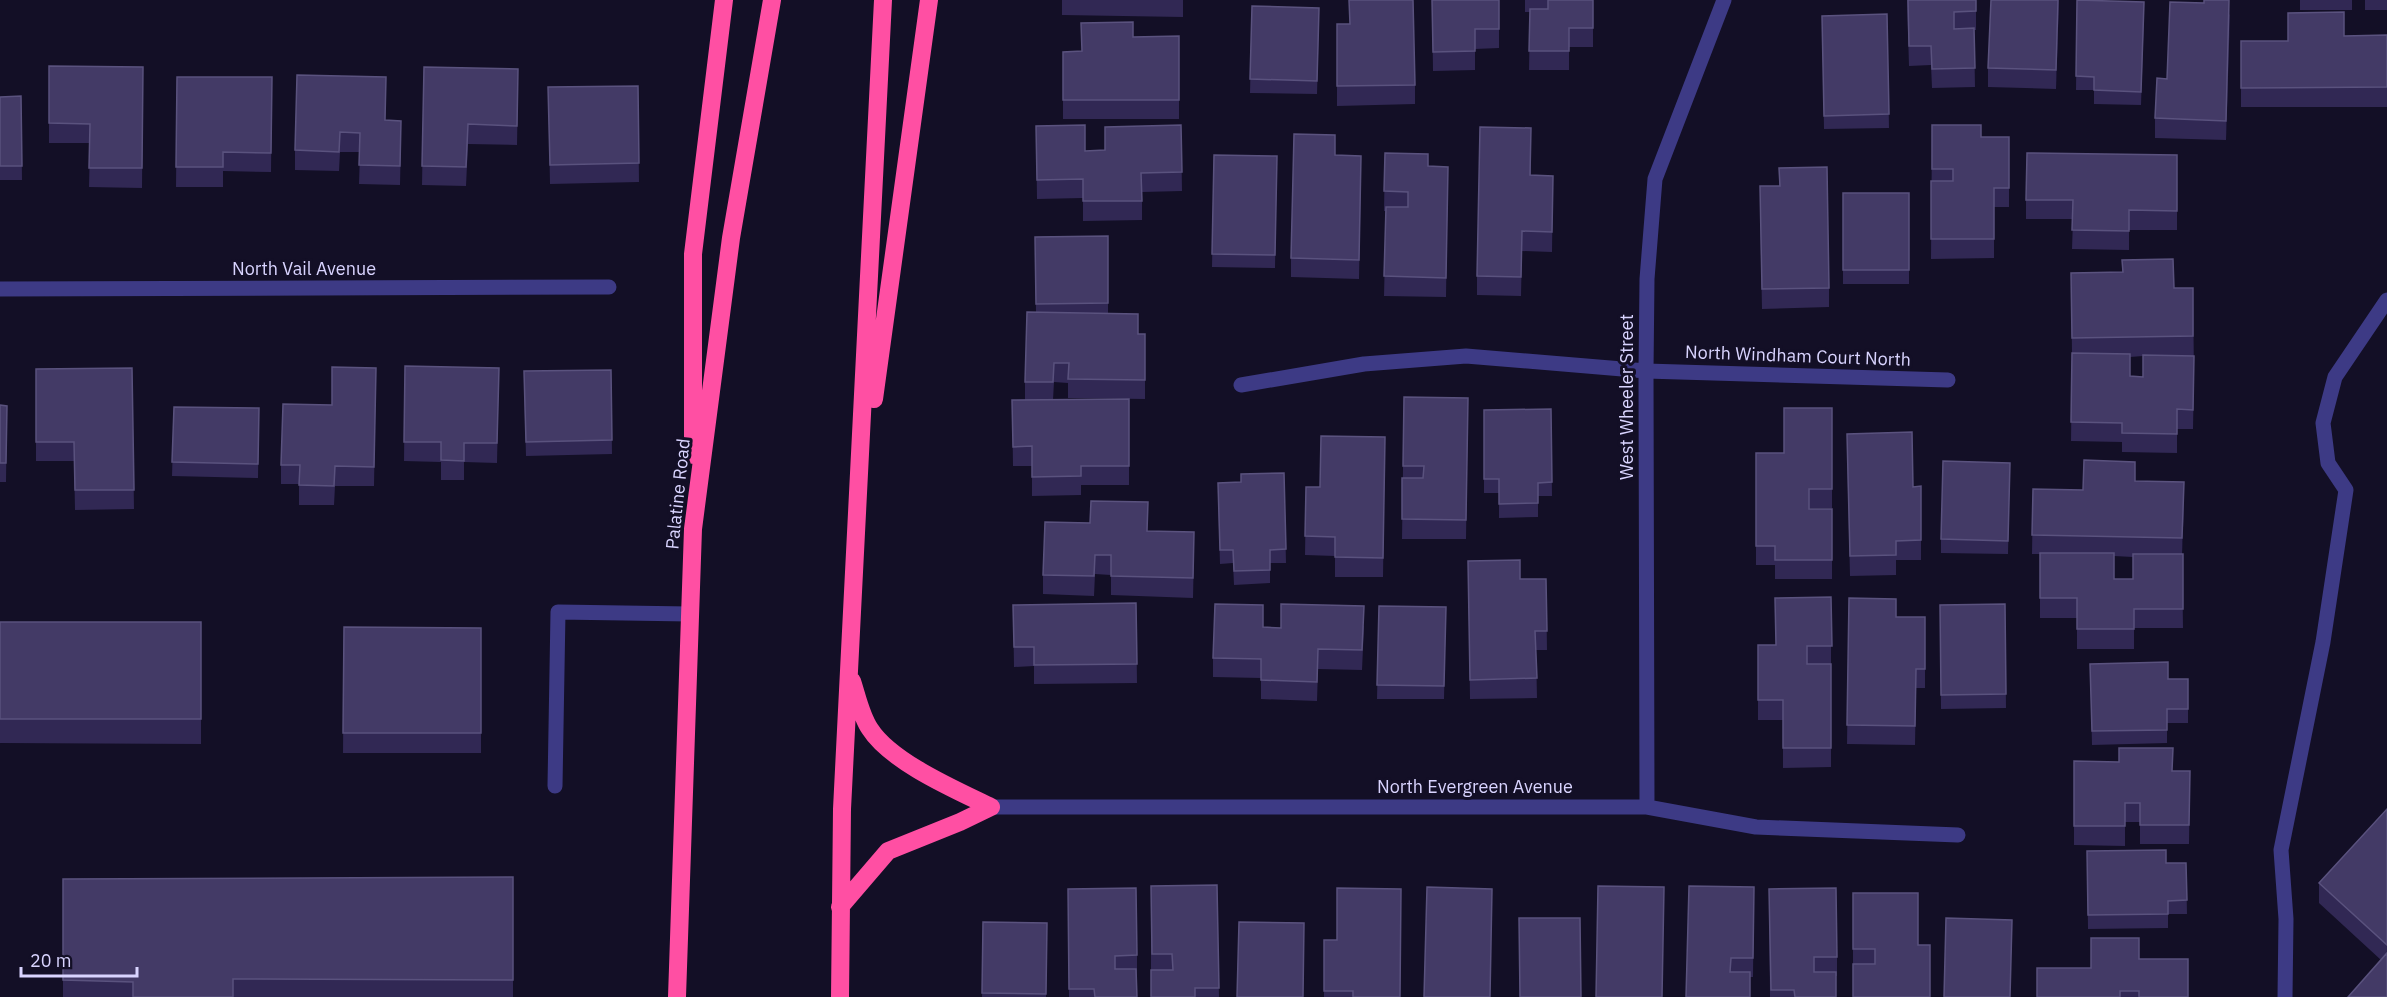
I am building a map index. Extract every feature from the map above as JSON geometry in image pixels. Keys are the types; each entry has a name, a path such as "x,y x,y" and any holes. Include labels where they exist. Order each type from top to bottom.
{"highway":[{"path":"693,529 693,254 724,0"},
{"name":"Palatine Road","path":"677,997 693,529 731,238 772,0"},
{"path":"840,997 842,809 883,0"},
{"path":"858,517 929,0"},
{"path":"849,675 870,730 896,756 937,782 990,807"},
{"path":"840,907 888,851 960,822 990,807"}],"street":[{"name":"West Wheeler Street","path":"1647,807 1647,279 1655,179 1724,0"},
{"name":"North Vail Avenue","path":"0,289 609,287"},
{"path":"2285,997 2286,919 2281,850 2323,642 2346,490 2328,463 2323,423 2335,377 2387,300"},
{"name":"North Windham Court North","path":"1241,385 1364,364 1466,356 1646,371 1948,380"},
{"path":"555,786 558,612 690,614"},
{"name":"North Evergreen Avenue","path":"990,807 1647,807 1756,827 1958,835"}],"building":[{"path":"1349,0 1413,0 1415,85 1337,86 1337,24 1350,24"},
{"path":"1432,0 1499,0 1499,29 1475,29 1475,51 1433,52"},
{"path":"1548,0 1593,0 1593,28 1569,28 1569,51 1529,51 1530,9 1548,9"},
{"path":"1908,0 1976,0 1976,11 1954,12 1954,29 1974,28 1975,68 1932,69 1931,46 1909,46"},
{"path":"1991,0 2058,0 2056,70 1988,68"},
{"path":"2077,0 2144,2 2141,92 2094,90 2094,77 2076,76"},
{"path":"2204,0 2229,0 2226,121 2155,118 2157,78 2167,79 2170,2 2204,3"},
{"path":"1252,6 1319,8 1317,81 1250,79"},
{"path":"2344,12 2344,36 2387,35 2387,87 2241,88 2241,41 2288,41 2288,13"},
{"path":"1887,14 1889,114 1824,116 1822,16"},
{"path":"1133,22 1133,37 1179,36 1179,100 1063,100 1063,52 1082,51 1081,23"},
{"path":"49,66 143,67 142,168 89,168 90,124 49,123"},
{"path":"424,67 518,69 517,126 468,124 466,167 422,166"},
{"path":"297,75 386,77 385,120 401,121 400,166 359,165 360,133 340,132 339,152 295,150"},
{"path":"177,77 272,77 271,153 223,152 223,167 176,167"},
{"path":"638,86 639,163 550,165 548,87"},
{"path":"21,96 22,166 0,166 0,97"},
{"path":"1085,125 1085,151 1105,150 1105,127 1181,125 1182,172 1141,173 1142,201 1083,201 1083,179 1037,180 1036,126"},
{"path":"1932,125 1981,125 1981,137 2009,137 2009,188 1994,188 1994,239 1931,239 1931,181 1953,181 1953,169 1932,169"},
{"path":"1480,127 1531,128 1530,175 1553,176 1552,232 1522,231 1521,277 1477,276"},
{"path":"1294,134 1335,135 1335,155 1361,156 1359,260 1291,258"},
{"path":"1385,153 1428,154 1428,166 1448,167 1446,278 1384,276 1386,207 1408,207 1408,192 1384,191"},
{"path":"2027,153 2177,155 2177,211 2129,210 2129,231 2072,230 2073,200 2026,200"},
{"path":"1214,155 1277,156 1275,255 1212,254"},
{"path":"1827,167 1829,288 1762,289 1760,186 1780,186 1779,168"},
{"path":"1843,193 1909,193 1909,270 1843,270"},
{"path":"1108,236 1108,303 1036,304 1035,237"},
{"path":"2173,259 2174,288 2193,288 2193,336 2072,338 2071,273 2123,272 2122,260"},
{"path":"1027,312 1138,314 1138,334 1145,334 1145,380 1068,379 1069,363 1054,363 1053,382 1025,382"},
{"path":"2072,353 2130,354 2130,376 2143,377 2143,355 2194,356 2193,410 2177,409 2177,434 2122,433 2122,423 2071,422"},
{"path":"405,366 499,368 497,443 464,443 464,461 441,460 441,442 404,442"},
{"path":"332,367 376,368 374,467 335,466 334,486 299,485 300,465 281,465 283,404 332,405"},
{"path":"132,368 134,490 75,490 74,442 36,442 36,369"},
{"path":"611,370 612,440 526,442 524,371"},
{"path":"1404,397 1468,398 1466,520 1402,519 1402,478 1423,478 1424,466 1403,466"},
{"path":"1129,399 1129,466 1081,466 1081,476 1032,477 1032,446 1013,447 1012,400"},
{"path":"0,405 7,406 6,463 0,463"},
{"path":"174,407 259,408 258,464 172,462"},
{"path":"1784,408 1832,408 1832,489 1809,489 1809,509 1832,509 1832,560 1775,560 1775,546 1756,546 1756,453 1784,453"},
{"path":"1551,409 1552,482 1538,483 1538,503 1499,504 1499,479 1484,479 1484,410"},
{"path":"1912,432 1913,487 1921,486 1921,540 1896,541 1896,555 1850,556 1847,434"},
{"path":"1321,436 1385,437 1383,558 1335,557 1335,537 1305,536 1306,487 1320,487"},
{"path":"2084,460 2135,462 2135,481 2184,482 2182,538 2032,535 2033,489 2083,490"},
{"path":"1943,461 2010,463 2008,541 1941,539"},
{"path":"1284,473 1286,549 1270,550 1270,570 1234,571 1233,550 1220,550 1218,483 1241,482 1241,474"},
{"path":"1091,501 1148,502 1147,531 1194,532 1193,578 1111,576 1111,555 1095,555 1094,576 1043,575 1045,522 1090,523"},
{"path":"2040,553 2114,553 2114,579 2133,579 2133,554 2183,554 2183,609 2134,609 2134,629 2077,629 2077,598 2040,598"},
{"path":"1520,560 1520,579 1546,579 1547,631 1535,631 1537,678 1470,680 1468,561"},
{"path":"1831,597 1832,646 1807,646 1807,664 1831,664 1831,748 1783,748 1783,700 1758,700 1758,645 1776,645 1775,598"},
{"path":"1849,598 1896,599 1896,617 1925,617 1925,669 1916,669 1915,726 1847,725"},
{"path":"1136,603 1137,664 1034,665 1034,647 1014,647 1013,605"},
{"path":"1215,604 1263,605 1263,627 1281,628 1281,604 1364,606 1362,650 1318,649 1317,682 1261,680 1261,659 1213,658"},
{"path":"2005,604 2006,694 1941,695 1940,605"},
{"path":"1379,606 1446,607 1444,686 1377,685"},
{"path":"0,622 201,622 201,719 0,719"},
{"path":"344,627 481,628 481,733 343,733"},
{"path":"2168,662 2168,679 2188,679 2188,709 2167,709 2167,730 2092,731 2090,664"},
{"path":"2119,748 2173,748 2172,771 2190,771 2189,825 2140,825 2140,803 2125,803 2125,826 2074,826 2074,761 2119,762"},
{"path":"2387,809 2387,945 2319,883"},
{"path":"2166,850 2166,863 2186,863 2187,900 2168,901 2168,914 2088,915 2087,851"},
{"path":"513,877 513,980 233,979 233,997 133,997 133,982 63,980 63,879"},
{"path":"1217,885 1219,988 1195,988 1195,997 1151,997 1151,970 1173,970 1172,954 1152,954 1151,886"},
{"path":"1598,886 1664,887 1662,997 1596,997"},
{"path":"1689,886 1754,887 1753,958 1731,958 1730,972 1750,972 1750,997 1686,997"},
{"path":"1427,887 1492,889 1490,997 1424,997"},
{"path":"1136,888 1137,955 1115,956 1115,969 1136,969 1137,997 1095,997 1094,989 1069,989 1068,889"},
{"path":"1337,888 1401,889 1400,997 1353,997 1353,991 1324,991 1324,940 1337,940"},
{"path":"1836,888 1837,957 1814,957 1814,972 1836,972 1836,997 1795,997 1794,990 1771,990 1769,889"},
{"path":"1853,893 1918,893 1918,945 1930,945 1930,997 1853,997 1853,964 1875,964 1875,949 1853,949"},
{"path":"1519,918 1580,918 1581,997 1520,997"},
{"path":"1946,918 2012,920 2010,997 1944,997"},
{"path":"983,922 1047,923 1046,994 982,993"},
{"path":"1239,922 1304,923 1303,997 1237,997"},
{"path":"2091,938 2139,938 2139,959 2188,959 2188,997 2139,997 2139,991 2120,991 2120,997 2037,997 2037,968 2091,968"},
{"path":"2387,953 2387,997 2348,997"}]}
